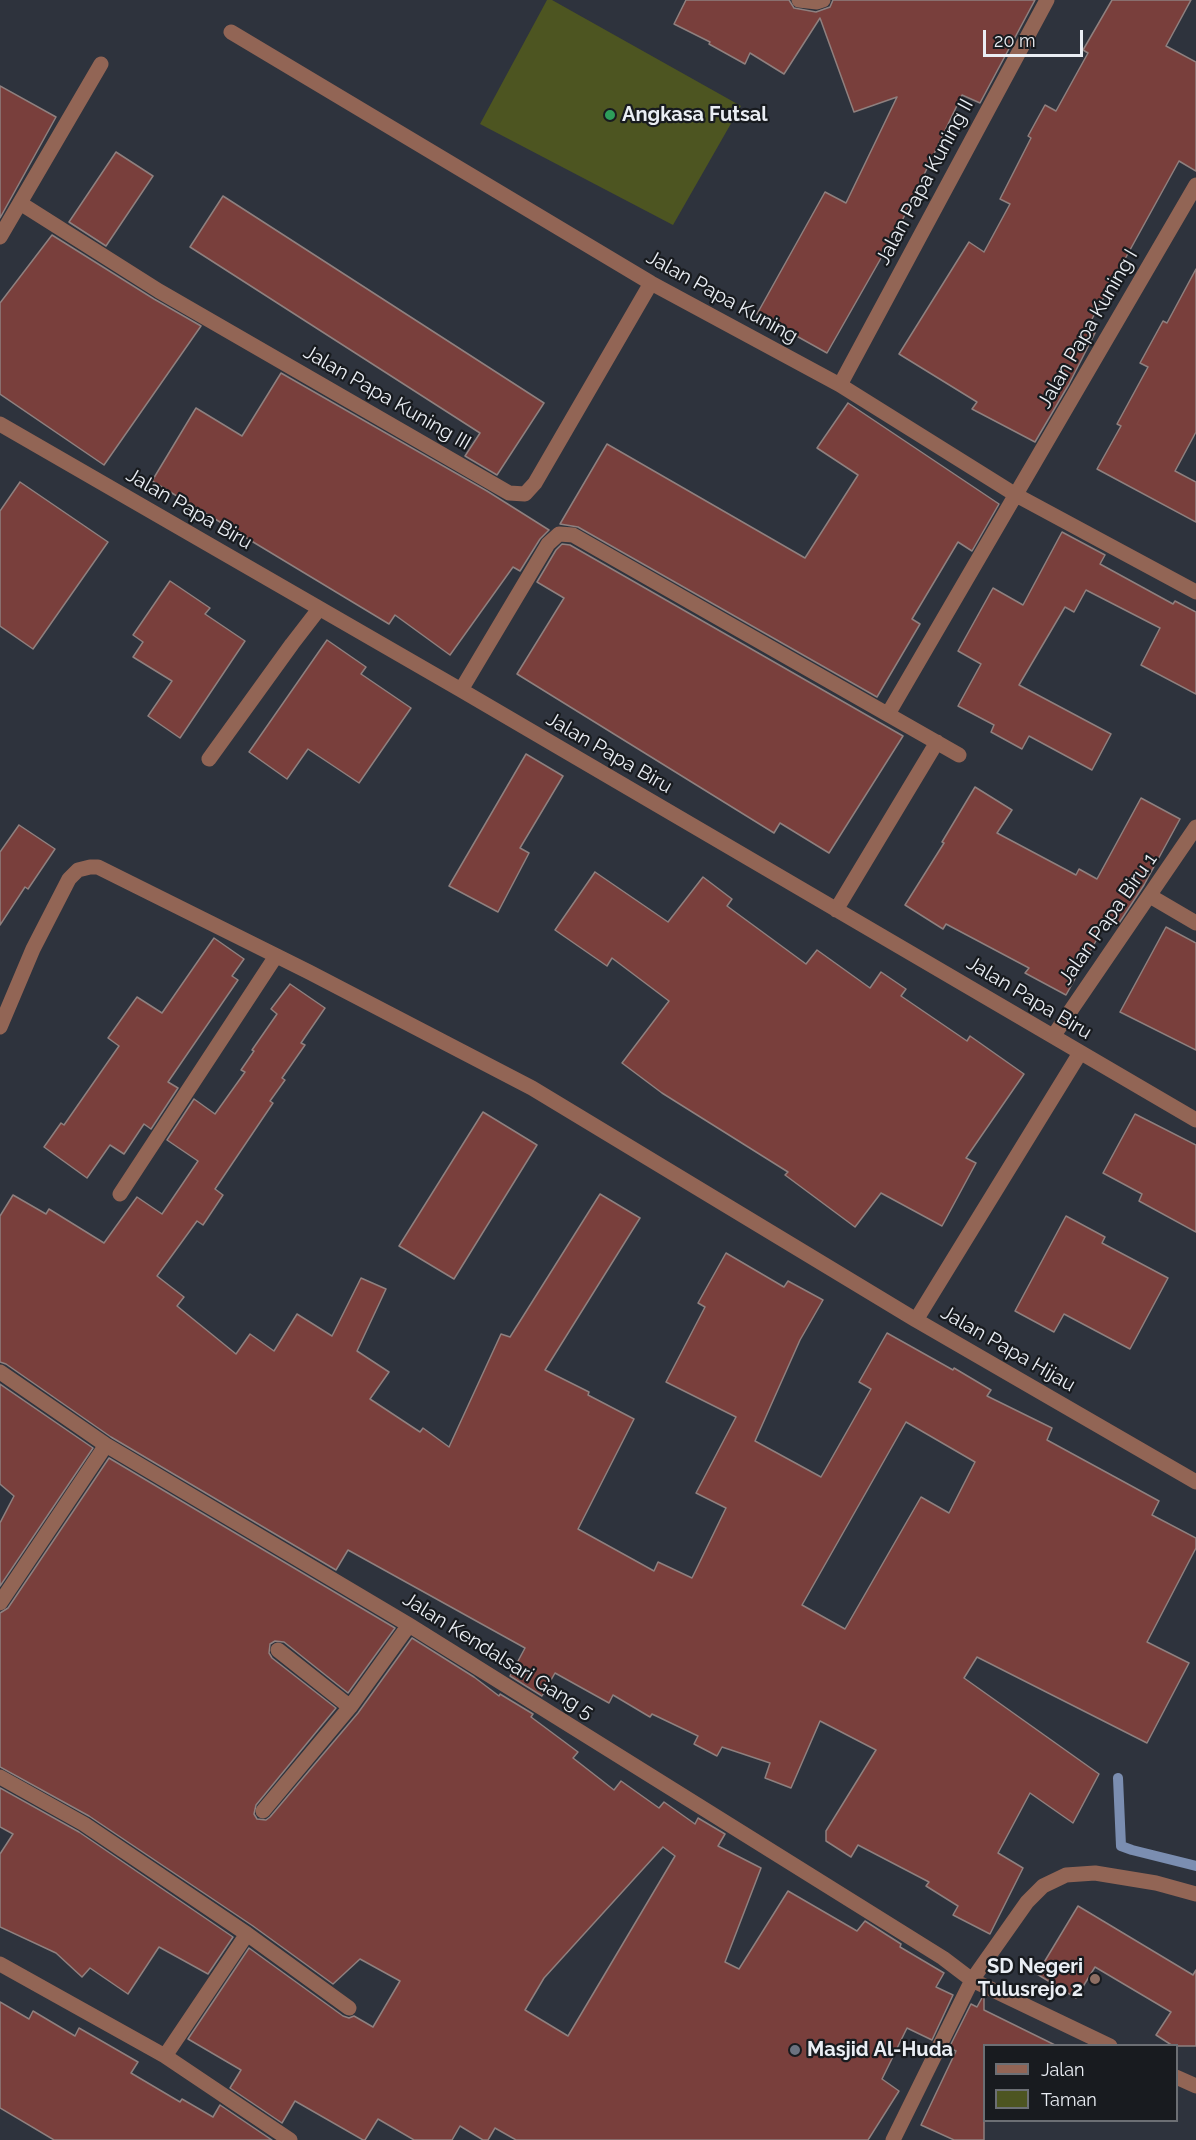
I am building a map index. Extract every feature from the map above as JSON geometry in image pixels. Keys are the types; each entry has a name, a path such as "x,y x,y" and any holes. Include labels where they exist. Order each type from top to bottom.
{"street":[{"path":"799,0 818,2 823,0"},
{"name":"Jalan Papa Kuning II","path":"840,385 1047,0"},
{"name":"Jalan Papa Kuning","path":"231,32 651,283 840,385 1016,495 1196,592"},
{"path":"0,237 101,64"},
{"name":"Jalan Papa Kuning I","path":"888,714 1196,185"},
{"name":"Jalan Papa Kuning III","path":"20,203 159,291 508,493 525,494 535,483 651,283"},
{"name":"Jalan Papa Biru","path":"0,424 1054,1035 1080,1053 1196,1120"},
{"path":"461,690 548,544 559,534 573,535 959,755"},
{"path":"209,759 319,609"},
{"path":"836,910 937,742"},
{"name":"Jalan Papa Biru 1","path":"1054,1035 1196,827"},
{"path":"0,1027 33,948 69,879 74,873 84,868 98,867 532,1088 916,1320"},
{"path":"1150,896 1196,923"},
{"path":"120,1194 276,956"},
{"name":"Jalan Papa Hijau","path":"1080,1053 916,1320 1196,1482"},
{"name":"Jalan Kendalsari Gang 5","path":"0,1371 106,1445 409,1625 943,1958 972,1980 1106,2044"},
{"path":"0,1603 106,1445"},
{"path":"262,1811 350,1707 409,1625"},
{"path":"278,1650 350,1707"},
{"path":"0,1777 84,1824 247,1934 349,2008"},
{"path":"899,2138 972,1980 1027,1902 1042,1886 1066,1875 1095,1873 1156,1882 1196,1894"},
{"path":"165,2056 247,1934"},
{"path":"0,1964 165,2056 283,2138"},
{"path":"1178,2078 1196,2086"}],"green space":[{"name":"Angkasa Futsal","path":"547,0 552,0 741,106 673,225 480,124"}],"building":[{"path":"686,0 789,0 794,8 816,12 830,7 833,0 1035,0 980,103 962,95 901,223 827,353 757,314 825,192 846,203 897,97 854,112 820,18 784,74 750,53 745,64 709,44 710,42 674,24"},
{"path":"1112,0 1191,0 1166,46 1196,62 1196,171 1179,161 1087,328 1095,333 1069,384 1035,442 972,409 977,402 899,354 969,242 984,252 1010,204 1000,199 1031,138 1028,136 1045,105 1056,111 1088,53 1083,50"},
{"path":"0,86 56,117 0,218"},
{"path":"116,152 153,176 106,246 69,222"},
{"path":"223,196 544,403 497,475 465,456 480,433 190,247"},
{"path":"52,235 201,326 104,465 0,394 0,303"},
{"path":"1196,269 1196,432 1175,471 1196,482 1196,522 1097,469 1121,426 1117,424 1148,367 1140,363 1163,321 1167,323"},
{"path":"281,373 487,491 549,530 540,539 520,571 513,567 450,655 395,615 389,624 152,481 196,408 242,436"},
{"path":"848,403 999,504 972,551 958,542 912,619 920,624 877,697 578,527 560,524 607,444 805,558 858,475 817,448"},
{"path":"20,482 108,542 33,649 0,626 0,511"},
{"path":"1062,532 1105,555 1100,564 1173,604 1175,601 1196,612 1196,694 1141,665 1160,628 1086,590 1074,612 1065,607 1019,685 1111,734 1092,770 1029,736 1022,749 991,732 994,725 958,706 981,664 958,651 993,588 1023,605"},
{"path":"562,544 570,545 903,736 829,853 780,823 774,833 517,674 564,598 537,582"},
{"path":"170,581 210,608 205,614 245,641 180,738 148,716 172,681 133,657 143,642 133,635"},
{"path":"327,640 366,667 361,674 411,708 359,783 308,749 287,779 249,752"},
{"path":"526,754 563,776 520,848 529,853 498,912 449,886"},
{"path":"975,787 1012,810 997,833 1076,875 1079,869 1097,879 1141,798 1180,819 1144,885 1117,926 1107,921 1066,995 1025,973 1029,968 946,924 943,929 905,905 944,843 942,842"},
{"path":"19,825 55,849 28,889 25,887 0,925 0,852"},
{"path":"595,872 668,922 703,877 732,899 727,906 806,964 817,950 870,988 881,972 906,989 901,996 967,1041 970,1036 1024,1074 966,1158 976,1163 942,1226 881,1193 855,1227 785,1175 788,1172 662,1093 622,1063 669,1001 612,958 607,966 555,930"},
{"path":"1166,927 1196,943 1196,1050 1120,1012"},
{"path":"214,938 244,959 232,976 238,980 168,1082 178,1088 151,1129 144,1124 124,1154 110,1145 87,1178 44,1147 61,1123 64,1125 119,1046 108,1038 137,997 162,1013"},
{"path":"290,984 325,1008 301,1043 305,1045 282,1078 285,1080 270,1101 273,1103 215,1189 223,1195 203,1225 197,1221 157,1276 184,1297 177,1306 236,1354 250,1334 274,1351 297,1314 332,1336 361,1278 386,1289 357,1351 389,1372 370,1399 420,1432 423,1428 449,1447 501,1334 510,1337 600,1194 640,1218 545,1370 589,1392 588,1395 634,1419 578,1529 654,1571 658,1562 692,1578 726,1508 696,1493 736,1417 666,1382 705,1307 698,1303 726,1253 784,1287 788,1281 823,1300 800,1340 755,1441 821,1477 871,1389 859,1382 887,1333 991,1390 987,1396 1052,1428 1047,1440 1159,1501 1152,1515 1196,1538 1196,1548 1147,1642 1189,1663 1147,1743 977,1657 964,1678 1099,1774 1073,1823 1030,1793 998,1853 1023,1868 990,1934 953,1915 958,1906 926,1886 929,1882 858,1845 851,1857 826,1841 826,1831 876,1750 820,1721 791,1788 765,1778 770,1763 722,1747 717,1756 694,1744 698,1736 652,1714 650,1717 613,1695 609,1703 555,1673 542,1696 510,1676 525,1648 348,1550 336,1570 111,1437 0,1362 0,1216 13,1195 46,1214 49,1209 104,1243 137,1197 162,1214 198,1161 167,1140 194,1099 215,1114 245,1072 241,1070 254,1051 252,1050 277,1014 271,1009","holes":["906,1422 975,1462 949,1513 921,1497 845,1629 802,1605"]},
{"path":"483,1112 537,1145 454,1279 399,1246"},
{"path":"1135,1114 1196,1145 1196,1232 1139,1201 1142,1194 1103,1173"},
{"path":"1066,1216 1105,1237 1102,1243 1168,1278 1130,1349 1064,1314 1054,1332 1015,1311"},
{"path":"0,1384 93,1448 0,1586 0,1523 14,1496 0,1484"},
{"path":"109,1458 395,1628 348,1693 284,1642 275,1641 270,1644 269,1653 272,1658 336,1708 256,1805 254,1814 257,1819 266,1820 270,1817 358,1713 412,1638 474,1677 499,1696 500,1694 533,1714 531,1717 578,1752 573,1758 614,1790 621,1781 659,1808 664,1802 695,1824 698,1818 725,1834 718,1846 761,1868 725,1962 739,1969 788,1891 857,1931 865,1921 901,1944 900,1947 944,1973 936,1987 953,1995 932,2040 907,2028 882,2079 899,2091 868,2140 516,2140 495,2128 488,2140 483,2140 460,2126 452,2140 414,2140 378,2119 363,2140 295,2101 282,2123 230,2088 241,2070 188,2039 249,1948 343,2016 349,2018 354,2016 373,2027 400,1981 360,1959 333,1984 253,1926 89,1816 0,1767 0,1613 8,1608","holes":["663,1847 675,1856 568,2036 525,2010 544,1978"]},
{"path":"0,1788 79,1832 233,1937 208,1974 159,1947 128,1994 90,1968 82,1977 56,1953 0,1927 0,1854 13,1834 0,1827"},
{"path":"1078,1906 1193,1975 1196,1970 1196,2046 1170,2044 1156,2035 1171,2012 1095,1967 1076,1998 1037,1974"},
{"path":"983,1996 984,2010 1053,2044 983,2044 984,2140 954,2140 921,2125 956,2051 949,2048 971,2004 977,2007"},
{"path":"0,2002 29,2019 33,2011 75,2036 79,2028 138,2062 131,2073 180,2102 182,2099 213,2117 220,2105 272,2140 54,2140 0,2108"}],"waterway":[{"path":"1118,1778 1121,1846 1196,1866"}],"place":[{"name":"Angkasa Futsal","path":"610,115"},
{"name":"SD Negeri Tulusrejo 2","path":"1095,1979"},
{"name":"Masjid Al-Huda","path":"795,2050"}]}
